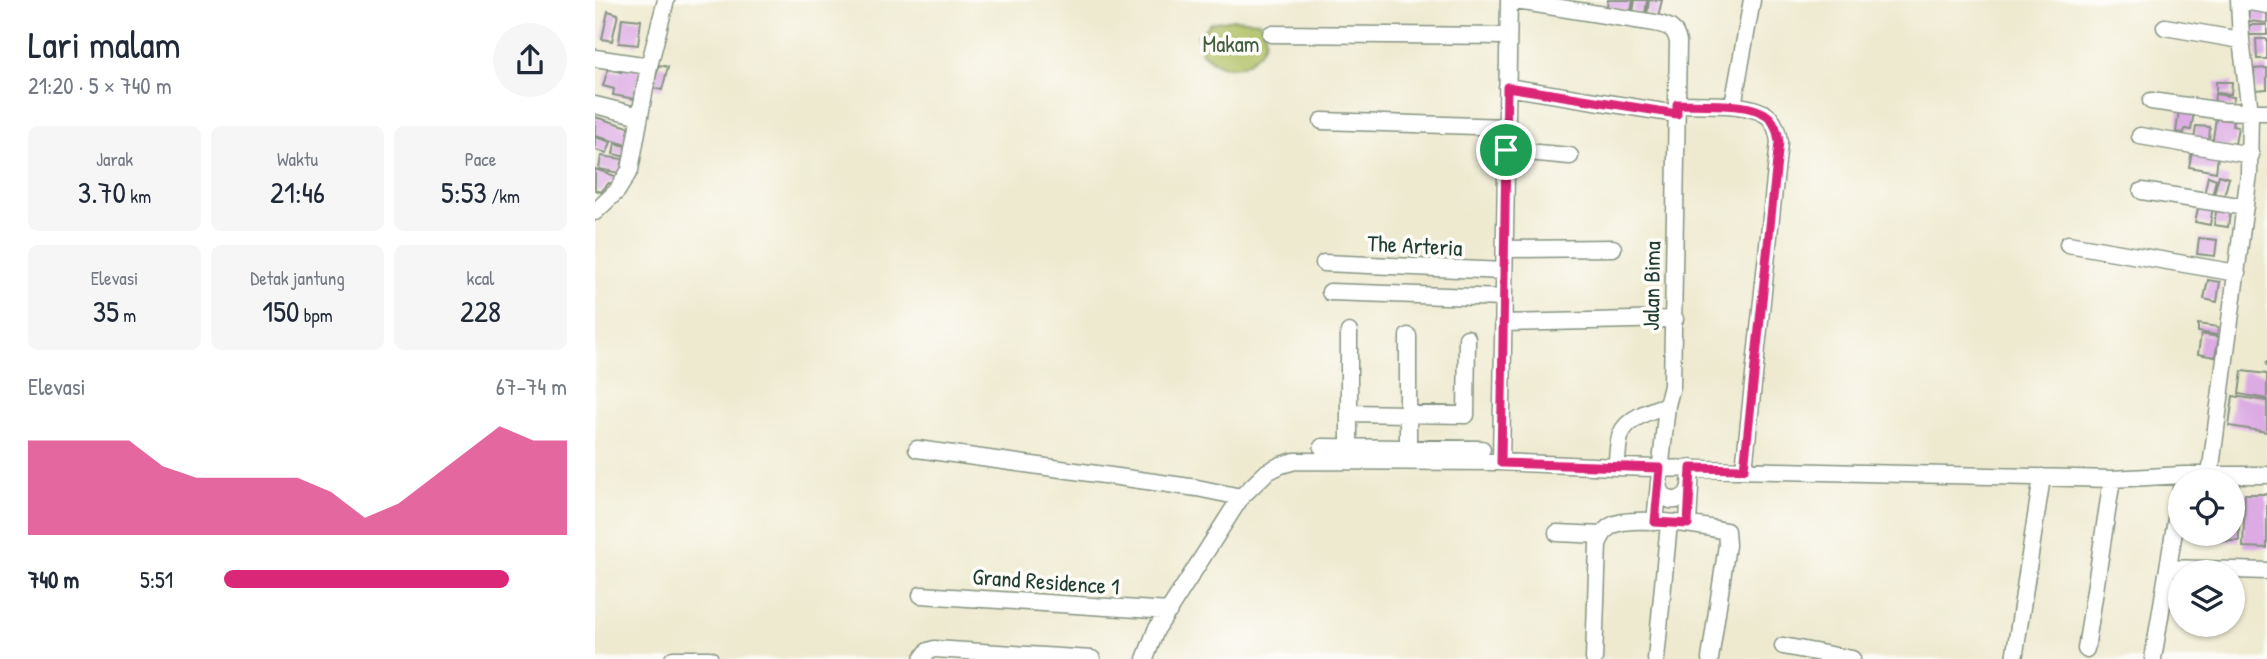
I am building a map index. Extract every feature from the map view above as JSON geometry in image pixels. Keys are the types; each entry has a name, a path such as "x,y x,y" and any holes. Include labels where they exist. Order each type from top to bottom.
{"street":[{"path":"595,212 602,197 617,191 629,170 649,66 666,0"},
{"path":"1501,463 1509,0"},
{"name":"Jalan Bima","path":"1509,0 1671,27 1677,33 1675,319 1672,386 1667,405 1660,475 1662,522 1656,659"},
{"path":"1734,100 1752,0"},
{"path":"2211,469 2251,155 2259,112 2241,40 2239,0 2267,5"},
{"path":"2165,27 2241,40"},
{"path":"1271,34 1508,36"},
{"path":"595,58 649,66"},
{"path":"1507,87 1677,109 1732,106 1760,112 1769,117 1779,142 1744,469"},
{"path":"2151,101 2223,111 2259,112"},
{"path":"595,105 640,116"},
{"path":"1322,121 1507,127"},
{"path":"2140,136 2251,155"},
{"path":"1506,150 1570,156"},
{"path":"2142,191 2245,207"},
{"path":"2068,244 2237,273"},
{"path":"1505,249 1613,248"},
{"name":"The Arteria","path":"1324,263 1504,271"},
{"path":"1330,292 1504,299"},
{"path":"1503,323 1675,319"},
{"path":"1349,332 1349,447"},
{"path":"1408,336 1408,455"},
{"path":"1349,413 1466,415 1467,338"},
{"path":"1616,467 1621,434 1627,425 1667,405"},
{"path":"1322,447 1349,447 1501,463 1616,467 1660,475 1691,468 2168,481"},
{"path":"917,449 1241,497"},
{"path":"1145,659 1156,630 1241,497 1267,472 1295,461 1482,449"},
{"path":"1688,524 1691,468"},
{"path":"1660,475 1661,493 1665,497 1675,501 1685,496 1690,487"},
{"path":"2245,475 2267,475"},
{"path":"2014,659 2042,477"},
{"path":"2086,649 2112,479"},
{"path":"1594,659 1598,544 1602,535 1609,527 1619,523 1662,522 1727,531 1710,659"},
{"path":"1557,534 1602,535"},
{"path":"2154,659 2168,568"},
{"path":"2245,570 2267,571"},
{"name":"Grand Residence 1","path":"921,595 1169,611"},
{"path":"1783,646 1852,659"},
{"path":"922,659 928,651 934,649 1092,659"},
{"path":"673,659 710,659"}],"path":[{"path":"2267,361 2267,369"}],"green space":[{"name":"Makam","path":"1233,19 1259,21 1265,39 1260,52 1251,60 1236,67 1227,67 1201,52 1198,35 1211,23"}],"building":[{"path":"1608,0 1633,0 1631,12 1607,7"},
{"path":"1635,0 1647,0 1645,15 1633,12"},
{"path":"1649,0 1662,0 1658,17 1647,15"},
{"path":"2249,8 2267,10 2267,23 2248,21"},
{"path":"608,11 618,14 612,41 602,39"},
{"path":"622,18 641,20 638,45 619,43"},
{"path":"2248,25 2267,25 2267,35 2248,35"},
{"path":"2256,39 2267,39 2267,59 2257,59"},
{"path":"622,65 641,70 635,93 641,94 640,100 613,95 614,89 603,86 608,69 621,72"},
{"path":"659,65 668,67 662,90 653,88"},
{"path":"2267,68 2267,89 2255,90 2254,69"},
{"path":"2216,82 2232,82 2231,94 2216,93"},
{"path":"2215,94 2234,97 2232,107 2214,105"},
{"path":"2179,110 2194,112 2191,130 2185,129 2184,133 2176,132"},
{"path":"595,117 632,128 628,145 595,136"},
{"path":"2216,118 2233,121 2232,126 2238,127 2235,144 2230,143 2229,148 2212,145"},
{"path":"2196,126 2210,127 2209,141 2194,140"},
{"path":"595,137 611,142 607,153 595,150"},
{"path":"615,143 629,147 627,157 613,154"},
{"path":"2192,151 2218,156 2216,172 2189,167"},
{"path":"601,156 623,159 620,173 599,169"},
{"path":"595,169 621,178 618,186 609,183 601,192 595,190"},
{"path":"2219,175 2229,178 2223,200 2213,198"},
{"path":"2208,176 2216,179 2212,197 2204,195"},
{"path":"2199,204 2213,206 2210,225 2195,222"},
{"path":"2217,205 2231,207 2228,227 2214,225"},
{"path":"2199,238 2217,240 2215,256 2197,254"},
{"path":"2208,280 2220,282 2217,302 2204,299"},
{"path":"2198,324 2218,327 2217,335 2198,332"},
{"path":"2201,334 2219,337 2215,357 2198,354"},
{"path":"2242,371 2267,374 2267,399 2239,394"},
{"path":"2233,396 2267,401 2267,432 2229,426"},
{"path":"2245,494 2267,494 2267,548 2243,547"}],"route":[{"path":"1507,87 1677,114 1677,104 1732,106 1760,112 1774,124 1779,142 1744,469 1691,468 1688,524 1655,522 1660,468 1501,463 1506,150 1507,87"}]}
